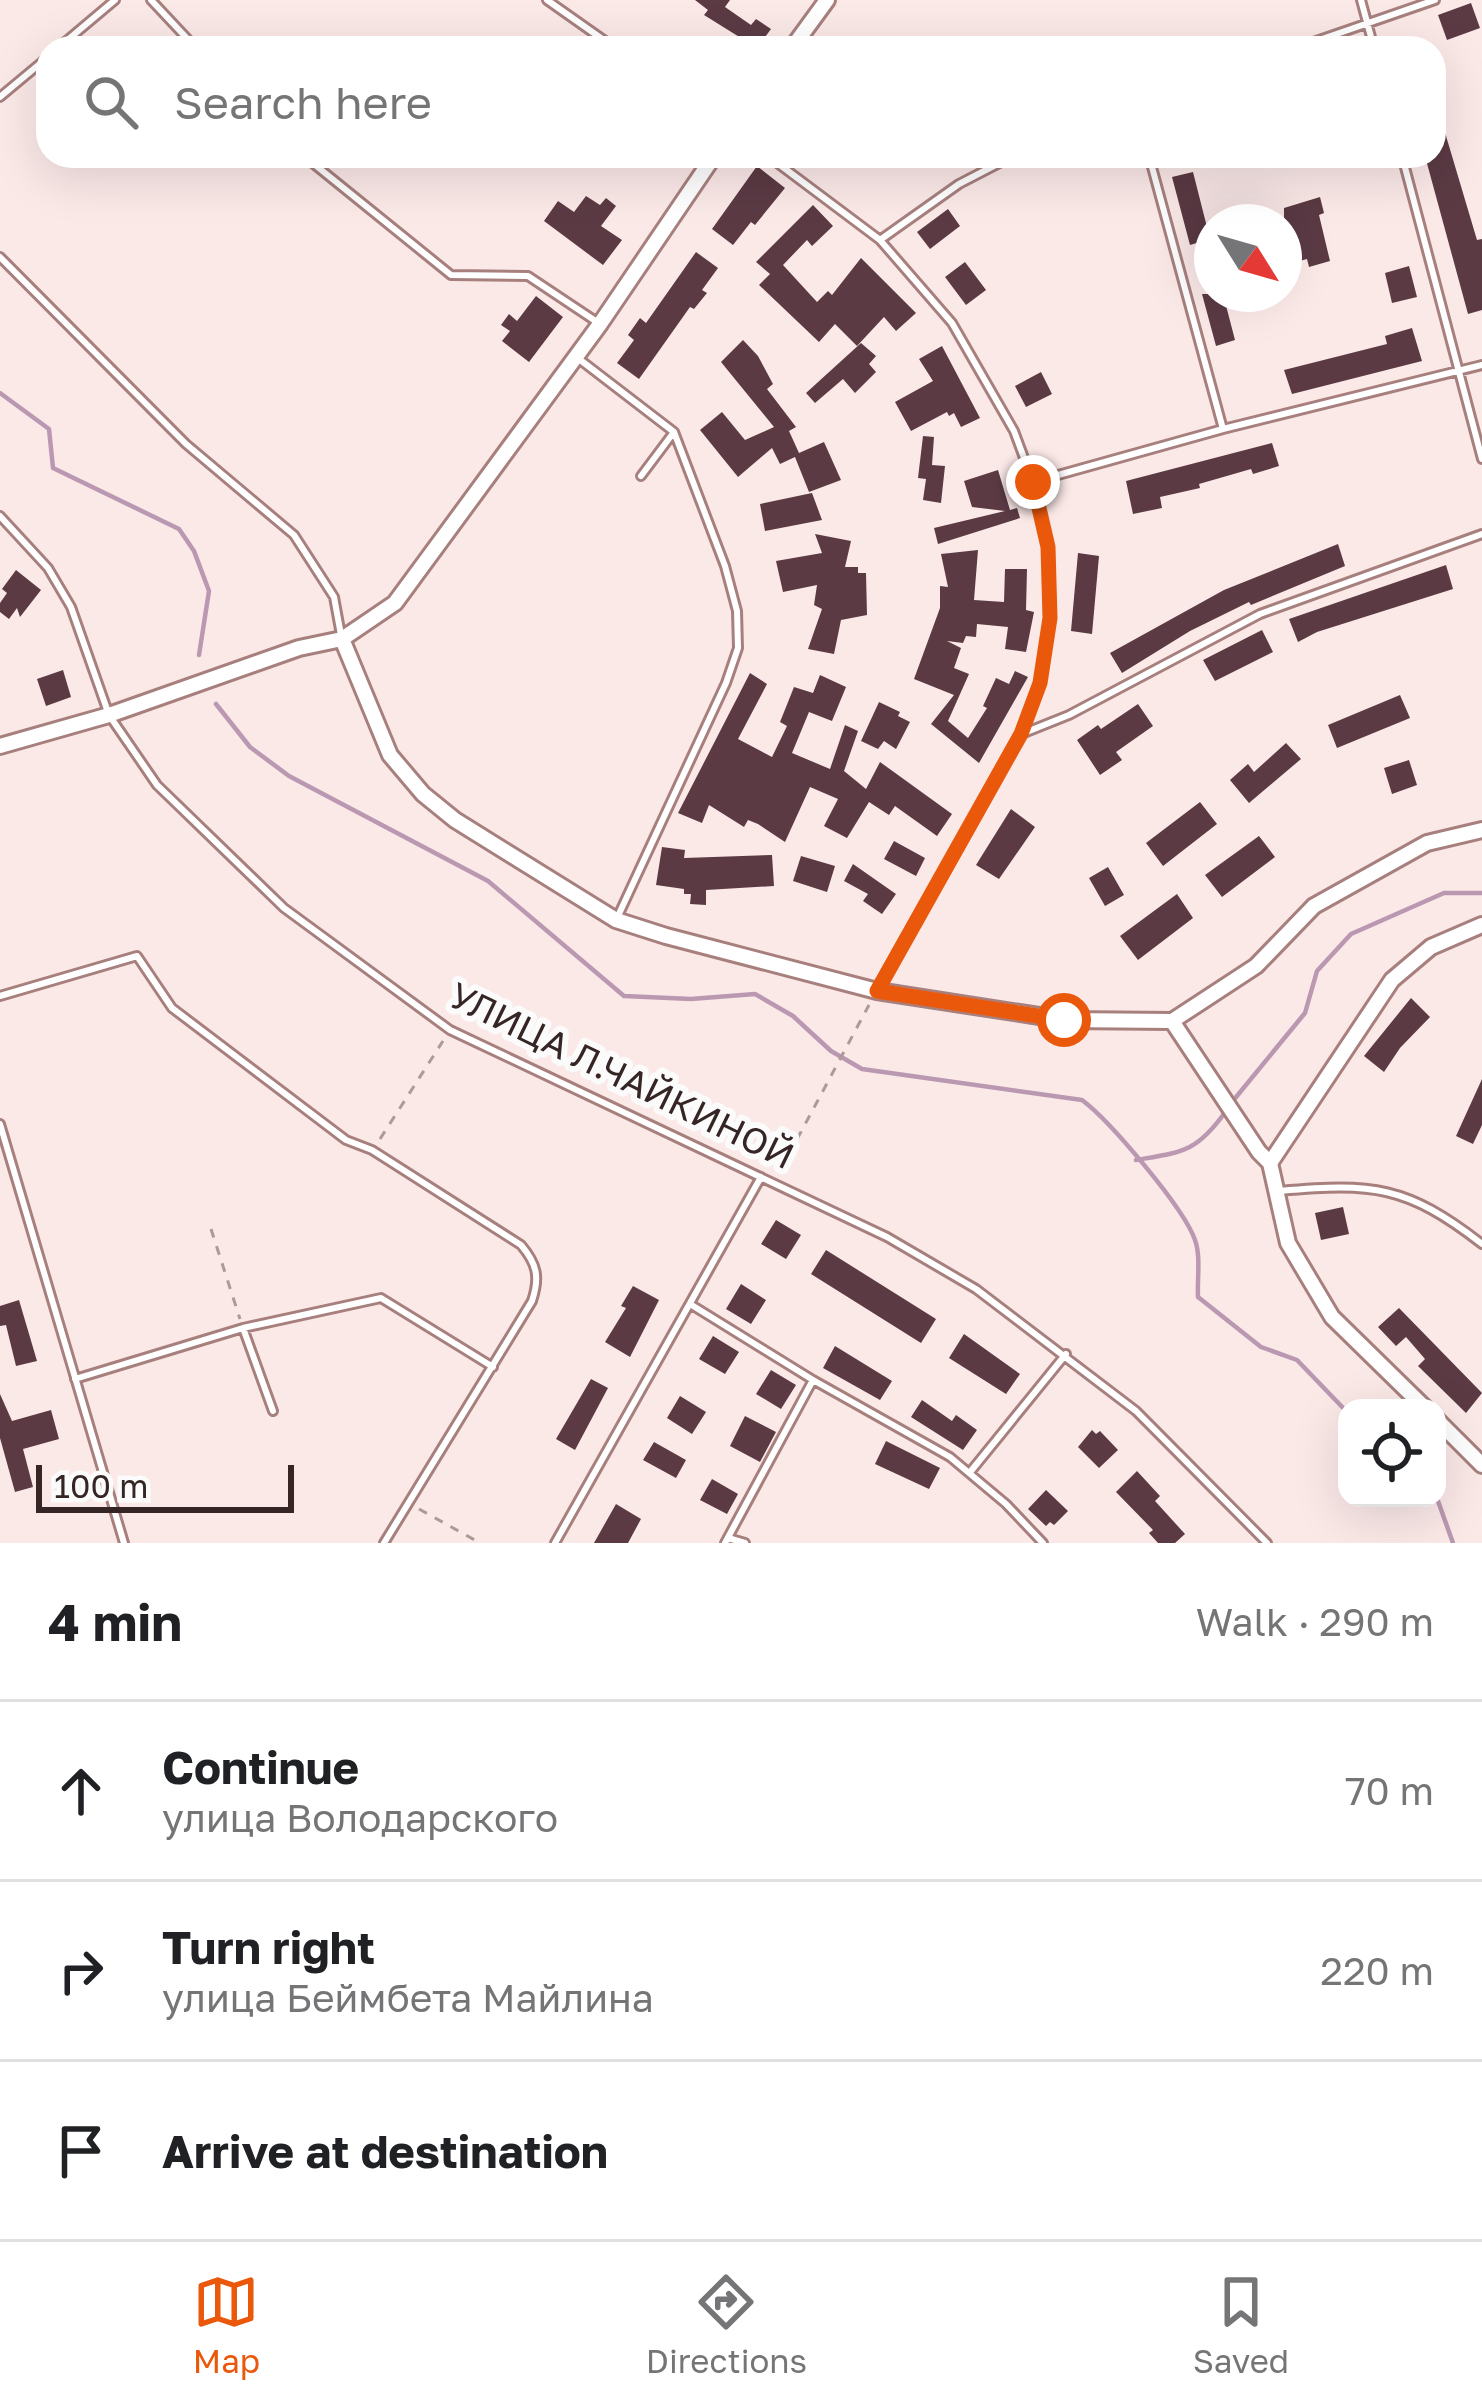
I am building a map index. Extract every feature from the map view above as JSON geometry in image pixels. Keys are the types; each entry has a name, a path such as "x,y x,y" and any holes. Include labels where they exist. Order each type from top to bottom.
{"street":[{"path":"801,36 827,0"},
{"path":"0,746 109,715 299,648 342,639 394,603 600,324 706,168"},
{"path":"342,639 390,755 423,794 455,820 616,920 877,991 1064,1020 1172,1021 1256,966 1314,906 1427,843 1482,830"},
{"path":"1270,1163 1392,980 1431,947 1482,925"},
{"path":"1172,1021 1270,1163 1288,1243 1332,1317 1415,1399"},
{"path":"1446,1429 1482,1465"}],"lane":[{"path":"72,36 116,0"},
{"path":"151,0 185,36"},
{"path":"547,0 598,36"},
{"path":"1361,0 1371,36"},
{"path":"1331,36 1435,0"},
{"path":"0,97 36,67"},
{"path":"319,168 451,275 528,276 600,324"},
{"path":"783,168 880,240 952,323 1014,431 1033,482 1048,547 1050,618 1040,683 1021,734 877,991"},
{"path":"880,240 990,168"},
{"path":"1152,168 1223,429"},
{"path":"1405,168 1482,459"},
{"path":"0,257 186,443 293,535 334,597 342,639"},
{"path":"574,356 674,431 737,611 738,647 726,683 616,920"},
{"path":"1033,482 1482,365"},
{"path":"641,476 674,431"},
{"name":"УЛИЦА Л.ЧАЙКИНОЙ","path":"0,516 48,568 71,607 109,715 157,785 284,908 450,1030 887,1237 976,1289 1136,1411 1267,1543"},
{"path":"1021,734 1069,715 1261,614 1482,534"},
{"path":"0,996 137,956 172,1008 346,1140 372,1150 520,1245 534,1261 538,1281 532,1300 384,1543"},
{"path":"0,1124 124,1543"},
{"path":"555,1543 761,1178"},
{"path":"1278,1191 1352,1185 1388,1189 1456,1224 1482,1244"},
{"path":"75,1379 243,1328 381,1298 493,1367"},
{"path":"690,1304 970,1472 1043,1543"},
{"path":"243,1328 273,1411"},
{"path":"970,1472 1066,1354"},
{"path":"745,1543 727,1540 813,1380"}],"path":[{"path":"773,1183 877,991"},
{"path":"372,1150 450,1030"},
{"path":"211,1229 243,1328"},
{"path":"411,1504 480,1543"}],"building":[{"path":"695,0 730,0 725,7 751,25 756,19 771,29 766,36 738,36 704,15 708,10"},
{"path":"1471,3 1480,28 1447,40 1438,15"},
{"path":"1446,136 1477,240 1482,239 1482,310 1468,314 1428,168 1446,168"},
{"path":"756,168 785,188 733,245 712,229"},
{"path":"1193,172 1201,204 1194,204 1194,244 1190,245 1172,177"},
{"path":"586,196 600,205 606,198 616,206 601,226 622,240 603,265 544,221 558,201 574,212"},
{"path":"1320,197 1324,213 1319,215 1330,261 1309,267 1307,259 1302,260 1302,204 1297,204"},
{"path":"813,205 833,226 812,246 807,240 783,265 817,302 828,291 832,295 861,258 916,313 896,331 884,317 857,346 835,324 819,342 759,285 770,274 756,262"},
{"path":"948,209 960,226 930,249 917,232"},
{"path":"696,252 718,268 702,290 707,293 694,309 690,307 639,379 617,363 634,340 628,335 640,318 646,323"},
{"path":"965,262 986,290 966,305 945,277"},
{"path":"1409,266 1417,297 1392,303 1385,273"},
{"path":"536,296 563,317 529,362 502,341 510,331 501,325 509,314 517,321"},
{"path":"1207,312 1228,312 1235,340 1216,346"},
{"path":"1412,328 1422,361 1292,394 1284,370 1387,344 1385,336"},
{"path":"743,340 773,384 767,389 796,427 789,431 799,453 824,442 841,480 809,492 795,457 780,464 772,448 738,477 700,430 722,412 745,440 774,427 721,362"},
{"path":"861,343 876,356 869,364 876,372 855,393 843,379 815,403 806,393"},
{"path":"942,346 980,418 961,427 954,413 949,416 947,412 911,431 895,402 933,381 919,359"},
{"path":"1041,372 1052,394 1026,407 1015,386"},
{"path":"923,436 934,437 932,465 945,466 941,503 923,500 926,479 918,478"},
{"path":"1272,443 1279,466 1199,484 1200,488 1160,497 1162,508 1133,514 1126,481"},
{"path":"998,470 1010,510 1017,508 1020,518 938,544 934,528 1005,511 972,507 964,481"},
{"path":"812,493 822,520 765,531 760,504"},
{"path":"815,534 851,541 845,567 866,573 867,615 841,620 834,654 808,649 822,609 814,605 817,585 783,592 776,561 822,553"},
{"path":"1338,544 1345,566 1249,602 1122,673 1110,653 1224,590"},
{"path":"978,550 974,600 1004,602 1005,569 1027,569 1026,610 1034,612 1026,652 1005,649 1008,627 977,624 976,637 966,636 963,643 947,641 961,648 954,668 969,674 948,721 968,738 987,708 983,706 996,678 1009,684 1015,671 1028,677 979,763 931,724 954,695 914,679 940,608 940,586 948,587 941,554"},
{"path":"1078,553 1099,556 1092,634 1071,631"},
{"path":"1446,565 1453,589 1298,642 1289,619"},
{"path":"16,570 41,590 20,617 17,608 9,619 0,612 7,593 2,589"},
{"path":"1262,630 1273,652 1215,681 1203,660"},
{"path":"63,670 71,697 46,706 37,679"},
{"path":"750,673 767,684 738,739 772,757 787,726 780,722 794,687 813,693 820,675 846,687 832,721 809,712 792,753 830,769 845,725 858,731 844,771 866,789 880,762 952,814 937,836 895,806 889,815 869,802 847,838 824,826 838,799 810,787 785,842 748,820 744,827 709,805 702,823 678,813"},
{"path":"1400,695 1410,718 1337,748 1328,725"},
{"path":"879,702 910,722 896,749 884,741 878,749 861,741"},
{"path":"1138,704 1153,726 1116,752 1122,760 1100,775 1077,740"},
{"path":"1286,743 1301,759 1249,803 1230,780 1248,764 1254,772"},
{"path":"1409,760 1417,785 1392,794 1384,768"},
{"path":"1200,802 1217,824 1163,866 1146,843"},
{"path":"1011,809 1035,827 999,879 976,865"},
{"path":"1259,836 1275,857 1222,897 1205,875"},
{"path":"894,841 925,858 916,876 884,859"},
{"path":"662,847 685,850 684,858 772,855 774,886 706,890 706,905 690,904 691,894 684,894 684,889 656,885"},
{"path":"801,856 835,866 827,892 793,881"},
{"path":"853,864 896,894 882,914 863,901 868,894 844,881"},
{"path":"1108,867 1124,895 1105,906 1089,878"},
{"path":"1177,894 1193,918 1138,960 1120,936"},
{"path":"1411,998 1430,1017 1384,1072 1364,1056"},
{"path":"1482,1079 1482,1125 1473,1144 1456,1136"},
{"path":"1343,1207 1349,1234 1321,1240 1315,1213"},
{"path":"776,1220 801,1235 786,1259 761,1244"},
{"path":"826,1250 936,1319 921,1343 811,1274"},
{"path":"741,1284 766,1300 751,1324 726,1309"},
{"path":"633,1286 659,1300 630,1357 605,1342"},
{"path":"19,1300 37,1361 16,1366 6,1325 0,1326 0,1306"},
{"path":"1399,1308 1482,1393 1466,1413 1418,1366 1425,1359 1406,1337 1396,1346 1378,1327"},
{"path":"964,1334 1020,1374 1006,1394 949,1358"},
{"path":"713,1336 739,1352 725,1374 699,1359"},
{"path":"835,1346 892,1381 880,1400 823,1368"},
{"path":"771,1370 796,1385 781,1409 756,1394"},
{"path":"591,1379 608,1388 575,1450 556,1439"},
{"path":"0,1394 12,1421 51,1410 59,1439 23,1449 33,1487 15,1492 0,1438"},
{"path":"680,1396 706,1412 692,1434 667,1418"},
{"path":"922,1400 952,1421 956,1415 977,1430 963,1450 911,1417"},
{"path":"745,1416 776,1432 760,1462 730,1446"},
{"path":"1092,1430 1100,1431 1118,1450 1099,1468 1078,1447"},
{"path":"886,1441 940,1468 929,1489 875,1464"},
{"path":"654,1442 686,1460 676,1478 643,1460"},
{"path":"1137,1471 1160,1496 1155,1501 1185,1534 1175,1543 1158,1543 1149,1533 1153,1530 1116,1492"},
{"path":"712,1479 738,1494 727,1514 700,1500"},
{"path":"1046,1490 1068,1511 1054,1525 1046,1526 1028,1509"},
{"path":"616,1504 641,1519 628,1543 594,1543"}],"waterway":[{"path":"0,393 49,429 53,468 179,529 194,551 209,591 199,655"},
{"path":"216,704 250,747 289,776 488,881 624,996 691,999 755,994 793,1016 831,1051 862,1069 1082,1100 1145,1166 1188,1226 1198,1253 1198,1297 1261,1347 1297,1360 1338,1403"},
{"path":"1232,1102 1305,1013 1317,971 1351,934 1444,893 1482,893"},
{"path":"1136,1160 1188,1148 1226,1111"},
{"path":"1440,1507 1453,1543"}],"route":[{"path":"1033,482 1048,547 1050,618 1040,683 1021,734 877,991 1064,1020"}]}
